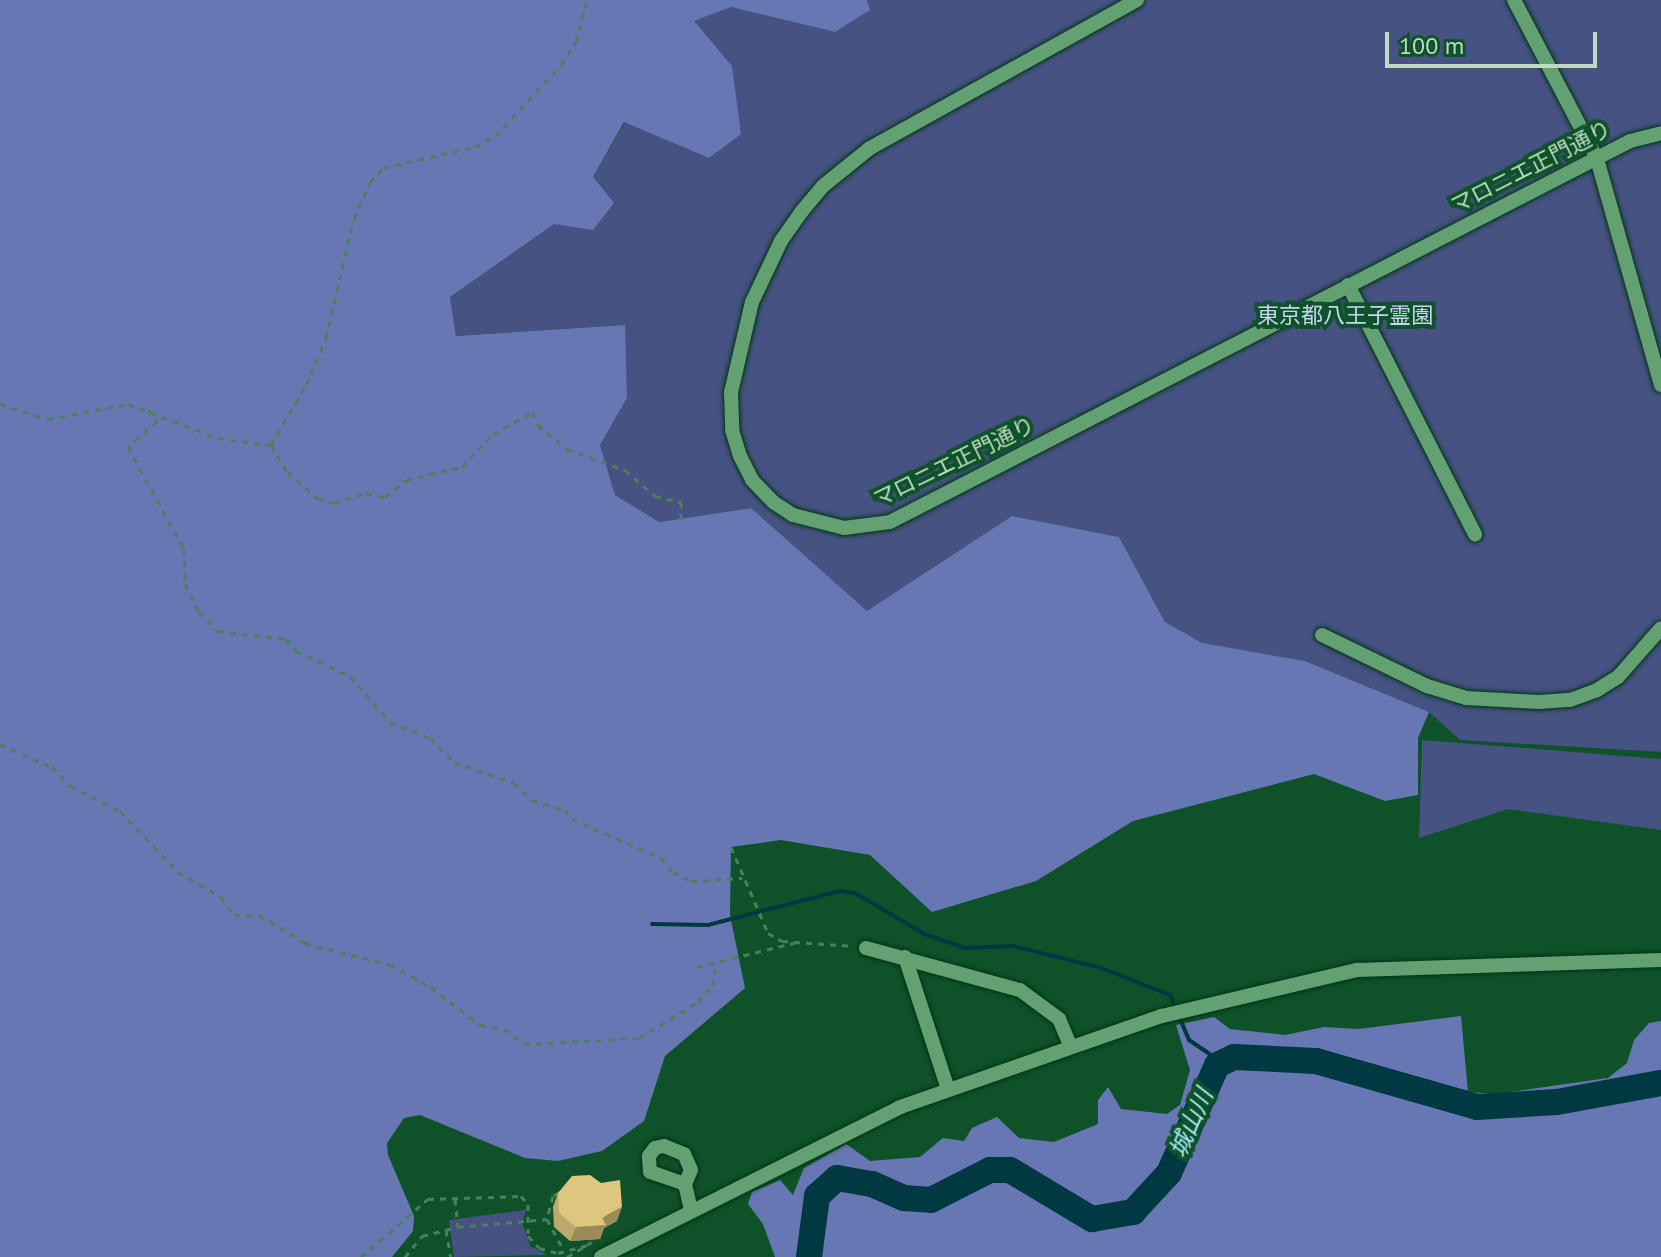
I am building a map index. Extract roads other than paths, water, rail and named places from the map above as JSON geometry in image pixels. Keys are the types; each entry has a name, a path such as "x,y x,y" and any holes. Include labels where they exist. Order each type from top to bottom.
{"street":[{"name":"マロニエ正門通り","path":"1137,0 870,148 823,186 802,211 781,241 752,302 731,392 732,430 752,480 773,502 819,524 844,528 890,522 1597,159 1661,133"},
{"path":"1514,0 1597,159 1661,385"},
{"path":"1348,285 1475,534"},
{"path":"1322,635 1427,686 1466,698 1539,702 1570,700 1597,690 1618,677 1661,628"},
{"path":"866,948 1020,990 1059,1019 1070,1045"},
{"path":"905,957 948,1089"},
{"path":"601,1257 948,1089 1162,1016 1357,970 1661,960"},
{"path":"685,1184 691,1211"}],"waterway":[{"path":"652,924 708,925 839,891 855,893 924,934 965,948 1013,946 1101,968 1170,995 1189,1040 1223,1063"},
{"name":"城山川","path":"809,1257 817,1196 837,1178 872,1184 904,1198 931,1200 990,1170 1010,1170 1092,1219 1133,1212 1169,1173 1217,1065 1234,1057 1316,1061 1477,1107 1557,1102 1661,1083"}],"park label":[{"name":"東京都八王子霊園","path":"1345,316"}]}
